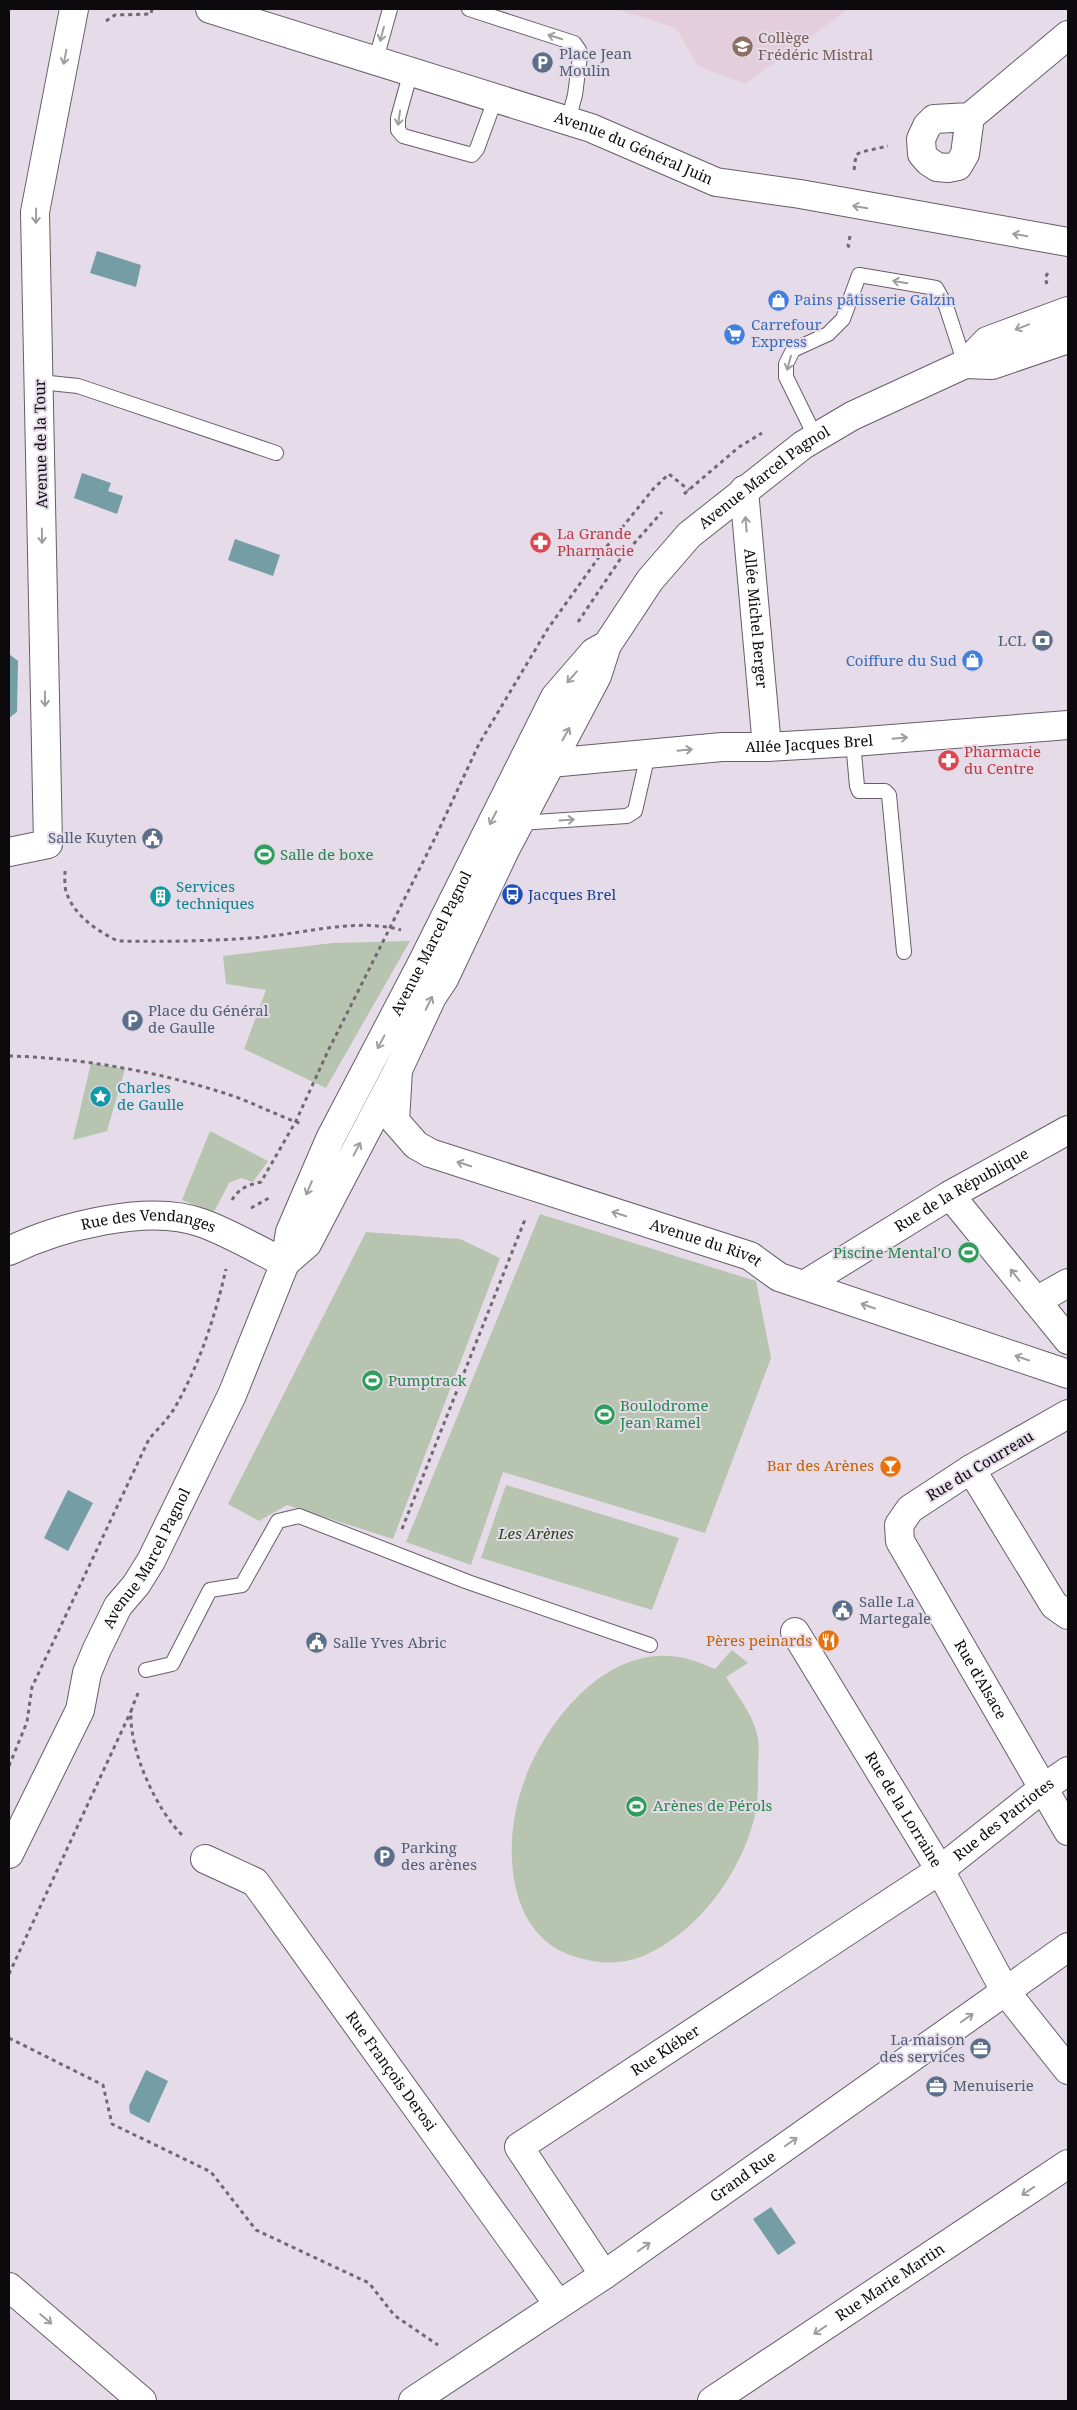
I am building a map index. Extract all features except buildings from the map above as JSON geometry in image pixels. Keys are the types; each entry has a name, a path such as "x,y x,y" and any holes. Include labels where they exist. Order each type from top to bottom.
{"street":[{"name":"Avenue de la Tour","path":"9,852 48,844 40,382 35,212 74,9"},
{"name":"Avenue du Général Juin","path":"210,9 592,128 716,182 800,194 1068,242"},
{"path":"970,117 1068,35"},
{"name":"Avenue Marcel Pagnol","path":"285,1263 307,1244 398,1070 432,997 444,978 519,823 597,676 607,644 656,572 689,535 803,445 852,416 965,364 987,340 1068,310"},
{"name":"Avenue Marcel Pagnol","path":"965,364 992,365 1068,339"},
{"name":"Allée Michel Berger","path":"744,490 767,747"},
{"name":"Avenue Marcel Pagnol","path":"9,1854 80,1710 87,1673 97,1649 118,1606 136,1585 151,1561 232,1395 285,1263 290,1232 330,1139 421,965 555,698 594,652 607,644"},
{"name":"Allée Jacques Brel","path":"550,763 722,747 767,747 853,742 1068,725"},
{"name":"Avenue du Rivet","path":"398,1070 395,1121 416,1145 430,1153 750,1256 780,1277 1068,1374"},
{"name":"Rue de la République","path":"804,1285 950,1195 1068,1130"},
{"path":"950,1195 1068,1340"},
{"name":"Rue des Vendanges","path":"9,1251 34,1239 89,1223 118,1218 167,1216 202,1222 285,1263"},
{"path":"1036,1301 1068,1283"},
{"name":"Rue du Courreau","path":"899,1526 910,1509 971,1469 1068,1414"},
{"path":"971,1469 1054,1605 1068,1614"},
{"name":"Rue d'Alsace","path":"899,1526 900,1542 1068,1831"},
{"name":"Rue de la Lorraine","path":"795,1632 940,1870 1005,1991 1068,2070"},
{"name":"Rue des Patriotes","path":"940,1870 1042,1789 1068,1771"},
{"name":"Rue François Derosi","path":"205,1859 256,1882 558,2304"},
{"name":"Rue Kléber","path":"604,2275 519,2147 940,1870"},
{"name":"Grand Rue","path":"413,2401 604,2275 1068,1947"},
{"name":"Rue Marie Martin","path":"712,2401 1068,2164"},
{"path":"9,2287 142,2401"}],"lane":[{"path":"376,60 390,9"},
{"path":"469,9 574,43 579,50 580,56 576,95 568,121"},
{"path":"411,71 398,118 398,130 403,136 472,155 496,97"},
{"path":"816,438 786,378 786,364 793,350 828,334 843,318 859,275 936,288 946,306 965,364"},
{"path":"40,382 78,386 276,453"},
{"path":"853,742 859,791 885,791 889,795 904,952"},
{"path":"519,823 627,816 634,811 648,754"},
{"path":"146,1670 172,1664 210,1590 242,1585 278,1520 299,1516 468,1582 650,1645"}],"path":[{"path":"102,23 115,15 151,14 152,9"},
{"path":"853,174 856,155"},
{"path":"65,868 66,894 81,917 103,934 118,941 252,938 357,926 390,927 406,932"},
{"path":"229,1206 236,1193 246,1185 261,1182 296,1121 328,1051 383,941"},
{"path":"9,1056 91,1063 183,1081 225,1093 312,1127 330,1139"},
{"path":"393,1553 537,1188"},
{"path":"9,1974 131,1711 146,1670"},
{"path":"131,1711 134,1738 148,1785 170,1823 205,1859"},
{"path":"9,2038 103,2085 112,2124 211,2172 256,2230 369,2283 394,2315 433,2340 461,2369"}],"shaded area":[{"name":"Collège Frédéric Mistral","path":"615,9 849,9 745,84 698,66 676,28"}],"green space":[{"path":"410,941 326,1088 244,1049 266,990 226,984 223,956 333,943"},
{"path":"91,1063 125,1069 107,1131 73,1140"},
{"path":"210,1131 268,1161 253,1182 241,1178 229,1183 214,1212 182,1200"},
{"name":"Boulodrome Jean Ramel","path":"540,1214 756,1281 771,1358 705,1533 503,1472 471,1565 406,1542"},
{"name":"Pumptrack","path":"366,1232 460,1239 500,1258 393,1539 287,1505 259,1521 228,1504"},
{"name":"Les Arènes","path":"506,1485 679,1538 652,1610 481,1558"},
{"name":"Arènes de Pérols","path":"732,1650 748,1663 726,1677 752,1719 757,1734 759,1753 758,1794 755,1815 740,1858 728,1879 715,1898 682,1932 663,1946 643,1956 626,1961 601,1962 576,1957 552,1946 534,1928 522,1907 514,1882 512,1855 513,1828 518,1802 525,1779 545,1738 575,1699 613,1669 634,1660 657,1656 672,1656 701,1663 715,1669"}],"water":[{"path":"97,251 141,265 136,287 90,273"},
{"path":"82,473 111,483 108,491 123,496 117,514 74,498"},
{"path":"235,539 280,555 273,576 228,560"},
{"path":"9,654 18,661 17,712 9,718"},
{"path":"68,1490 93,1503 68,1551 44,1538"},
{"path":"146,2070 168,2081 149,2123 130,2113 129,2106"},
{"path":"771,2207 796,2243 778,2255 753,2219"}],"place":[{"name":"Collège Frédéric Mistral","path":"742,47"},
{"name":"Place Jean Moulin","path":"543,63"},
{"name":"Pains pâtisserie Galzin","path":"778,300"},
{"name":"Carrefour Express","path":"735,334"},
{"name":"La Grande Pharmacie","path":"541,543"},
{"name":"LCL","path":"1042,641"},
{"name":"Coiffure du Sud","path":"973,661"},
{"name":"Pharmacie du Centre","path":"948,761"},
{"name":"Salle Kuyten","path":"153,838"},
{"name":"Salle de boxe","path":"264,855"},
{"name":"Jacques Brel","path":"512,895"},
{"name":"Services techniques","path":"160,896"},
{"name":"Place du Général de Gaulle","path":"132,1020"},
{"name":"Charles de Gaulle","path":"101,1097"},
{"name":"Piscine Mental'O","path":"968,1253"},
{"name":"Pumptrack","path":"372,1381"},
{"name":"Boulodrome Jean Ramel","path":"604,1415"},
{"name":"Bar des Arènes","path":"890,1466"},
{"name":"Salle La Martegale","path":"843,1611"},
{"name":"Pères peinards","path":"828,1641"},
{"name":"Salle Yves Abric","path":"317,1643"},
{"name":"Arènes de Pérols","path":"637,1806"},
{"name":"Parking des arènes","path":"385,1857"},
{"name":"La maison des services","path":"981,2049"},
{"name":"Menuiserie","path":"937,2086"}]}
